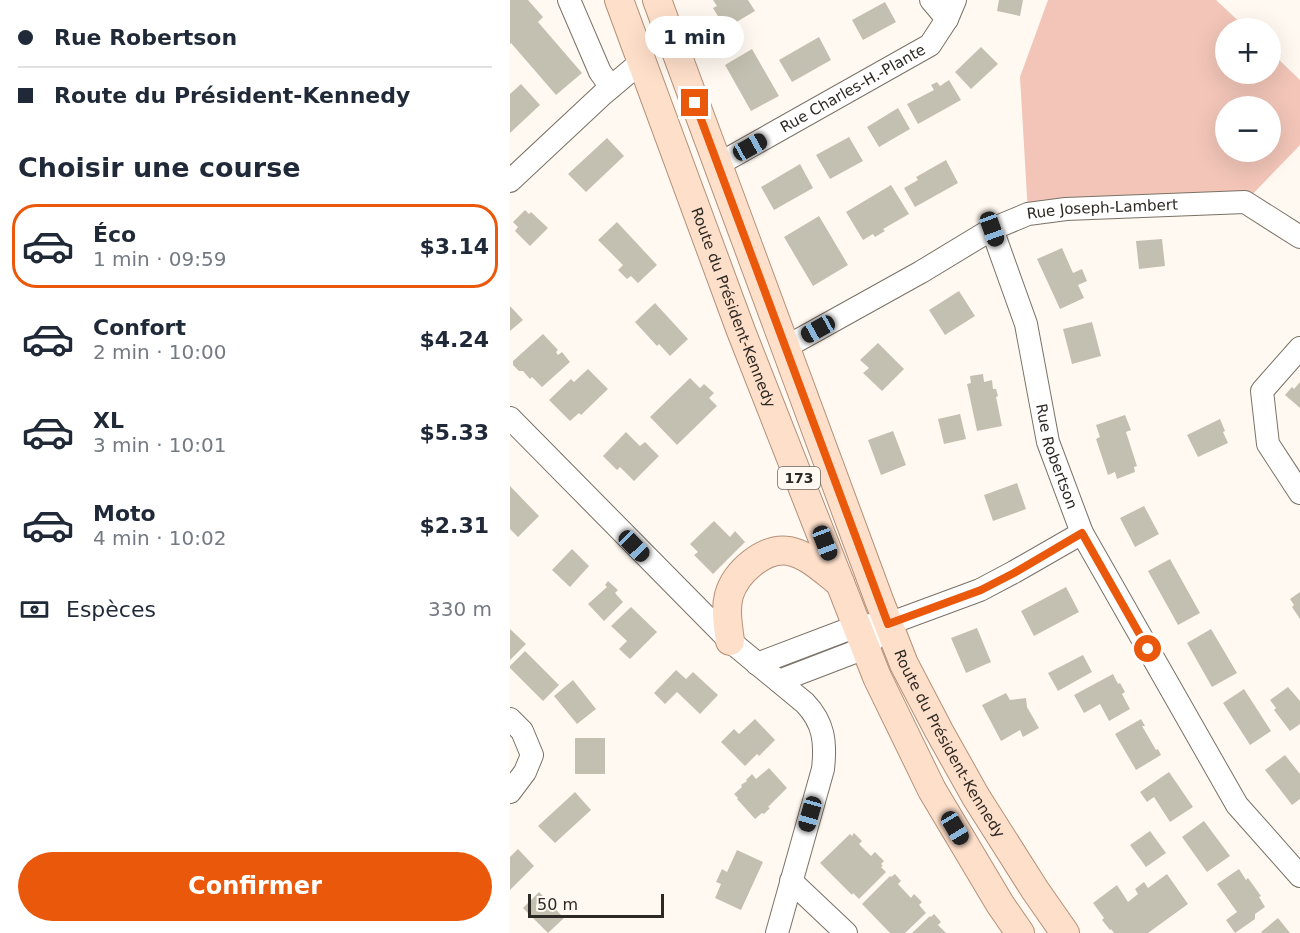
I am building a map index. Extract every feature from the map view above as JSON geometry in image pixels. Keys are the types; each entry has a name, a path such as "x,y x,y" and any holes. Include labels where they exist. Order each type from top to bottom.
{"main road":[{"name":"Route du Président-Kennedy","path":"619,0 737,320 877,676 932,790 1000,904 1020,933"},
{"name":"Route du Président-Kennedy","path":"657,0 904,664 976,797 1065,933"},
{"path":"730,641 727,619 729,594 737,579 752,563 767,555 779,551 789,551 800,555 814,562 841,584"}],"street":[{"path":"569,0 600,72 611,87"},
{"name":"Rue Charles-H.-Plante","path":"717,165 930,45 951,9 931,0"},
{"path":"510,181 641,62"},
{"name":"Rue Joseph-Lambert","path":"786,347 921,272 992,229 1028,214 1066,209 1245,202 1300,237"},
{"name":"Rue Robertson","path":"992,229 1026,324 1048,442 1082,533 1237,805 1300,876"},
{"path":"1300,348 1262,391 1268,444 1300,493"},
{"path":"510,418 730,641 814,713 822,731 825,749 823,769 777,933"},
{"path":"779,681 888,624 981,590 1082,533"},
{"path":"757,664 861,637"},
{"path":"510,719 522,731 532,755 525,772 510,792"},
{"path":"791,881 846,933"}],"shaded area":[{"path":"1048,0 1216,0 1235,18 1215,18 1215,84 1281,84 1281,62 1300,80 1300,145 1245,202 1028,214 1020,77"}],"building":[{"path":"510,0 528,0 543,17 538,22 582,73 556,95 510,44"},
{"path":"713,0 748,0 755,11 728,27 713,8 717,6"},
{"path":"999,0 1023,0 1020,16 997,11"},
{"path":"885,2 896,22 863,40 852,20"},
{"path":"819,37 831,60 792,82 779,60"},
{"path":"981,47 998,64 971,89 955,72"},
{"path":"752,49 779,96 751,111 725,65"},
{"path":"949,80 961,100 918,124 907,104 934,90 931,85 937,82 940,86"},
{"path":"521,84 540,105 510,133 510,94"},
{"path":"898,108 910,129 879,147 867,127"},
{"path":"849,137 863,161 830,179 816,155"},
{"path":"607,138 624,156 586,192 568,174"},
{"path":"946,160 958,183 915,207 904,188 918,180 916,177"},
{"path":"800,164 813,188 774,210 761,187"},
{"path":"891,185 909,214 883,229 885,231 875,237 873,234 863,240 846,212"},
{"path":"525,210 529,214 531,212 548,228 530,246 515,231 518,227 513,222"},
{"path":"819,216 848,265 813,286 784,237"},
{"path":"617,222 657,265 638,283 631,276 627,279 618,270 623,265 598,240"},
{"path":"1162,239 1165,266 1139,269 1136,241"},
{"path":"1062,248 1073,273 1082,269 1087,281 1078,285 1084,298 1060,309 1037,259"},
{"path":"959,291 975,316 945,335 929,310"},
{"path":"655,303 688,339 670,356 659,344 657,346 635,322"},
{"path":"510,306 523,320 510,331"},
{"path":"1092,322 1101,356 1072,364 1063,329"},
{"path":"543,334 558,350 556,352 558,355 562,352 570,362 542,387 532,377 530,379 523,371 519,371 513,365 513,361"},
{"path":"878,343 904,369 882,391 863,373 869,368 860,360"},
{"path":"588,369 608,389 581,415 579,413 570,421 549,400 571,379 574,382"},
{"path":"983,374 984,382 992,380 993,389 996,389 1002,426 977,431 967,384 971,383 970,376"},
{"path":"690,378 700,388 704,384 714,393 709,398 717,406 677,445 650,417"},
{"path":"1300,382 1300,408 1285,395"},
{"path":"960,414 966,439 944,444 938,419"},
{"path":"1125,415 1131,430 1126,432 1137,466 1134,467 1135,472 1117,479 1115,472 1108,475 1096,439 1100,437 1096,425"},
{"path":"1220,419 1228,443 1198,457 1187,435"},
{"path":"893,431 906,465 881,475 868,440"},
{"path":"626,432 640,446 645,442 659,456 634,481 620,467 617,470 603,456"},
{"path":"1017,483 1026,509 993,521 984,495"},
{"path":"510,486 539,516 518,537 510,529"},
{"path":"1144,506 1159,534 1135,547 1120,518"},
{"path":"714,521 730,537 735,531 745,542 713,574 694,555 698,552 690,544"},
{"path":"572,549 589,566 570,587 552,570"},
{"path":"1170,559 1200,613 1178,625 1148,571"},
{"path":"608,581 618,590 615,593 623,602 604,621 588,604 607,587 605,585"},
{"path":"1066,587 1079,612 1034,636 1021,611"},
{"path":"1300,592 1300,619 1290,599"},
{"path":"631,607 657,632 630,659 619,649 627,641 611,626"},
{"path":"977,628 991,662 966,673 951,638"},
{"path":"510,629 526,644 510,660"},
{"path":"1211,629 1237,673 1212,687 1187,643"},
{"path":"525,651 559,685 543,701 510,668"},
{"path":"1083,655 1092,672 1058,691 1048,673"},
{"path":"676,670 686,679 693,672 718,695 700,714 677,692 665,704 654,693"},
{"path":"1113,674 1125,692 1122,694 1130,709 1109,721 1100,704 1084,713 1074,695"},
{"path":"573,680 596,709 577,724 554,696"},
{"path":"1288,687 1300,701 1300,724 1290,731 1274,710 1276,708 1270,700"},
{"path":"1244,689 1271,731 1250,745 1223,703"},
{"path":"1006,693 1010,700 1026,698 1027,707 1039,728 1023,737 1020,730 1001,741 982,705"},
{"path":"755,719 775,740 745,766 721,742 734,729 739,734"},
{"path":"1141,719 1145,726 1142,726 1161,755 1136,770 1115,734"},
{"path":"575,738 605,738 605,774 575,774"},
{"path":"1285,755 1300,774 1300,799 1292,805 1265,770"},
{"path":"769,768 787,788 764,814 762,813 755,819 734,794 752,774 756,779"},
{"path":"1169,772 1193,807 1170,822 1154,797 1147,802 1140,792"},
{"path":"575,792 591,810 555,843 538,826"},
{"path":"1204,821 1230,856 1207,872 1182,837"},
{"path":"1150,831 1166,853 1146,867 1130,845"},
{"path":"854,833 862,841 859,844 871,856 875,852 884,861 881,867 886,872 859,899 853,893 852,895 820,863 850,834 852,836"},
{"path":"518,849 534,866 510,890 510,857"},
{"path":"737,850 763,862 741,910 715,898 721,884 716,882 722,869 727,872"},
{"path":"1239,869 1261,896 1259,897 1265,907 1255,914 1255,919 1235,933 1226,920 1237,912 1217,884"},
{"path":"895,874 901,881 898,884 911,898 914,894 922,902 919,905 926,913 905,933 890,933 862,904 890,876"},
{"path":"1167,874 1188,904 1148,933 1114,933 1110,930 1093,903 1117,885 1128,902 1138,894 1135,889 1144,882 1148,888"},
{"path":"539,892 564,918 548,933 523,908"},
{"path":"934,914 941,922 938,925 946,933 912,933 930,916"},
{"path":"1278,918 1290,933 1261,932"}],"route":[{"path":"695,103 888,624 981,590 1082,533 1148,649"}]}
